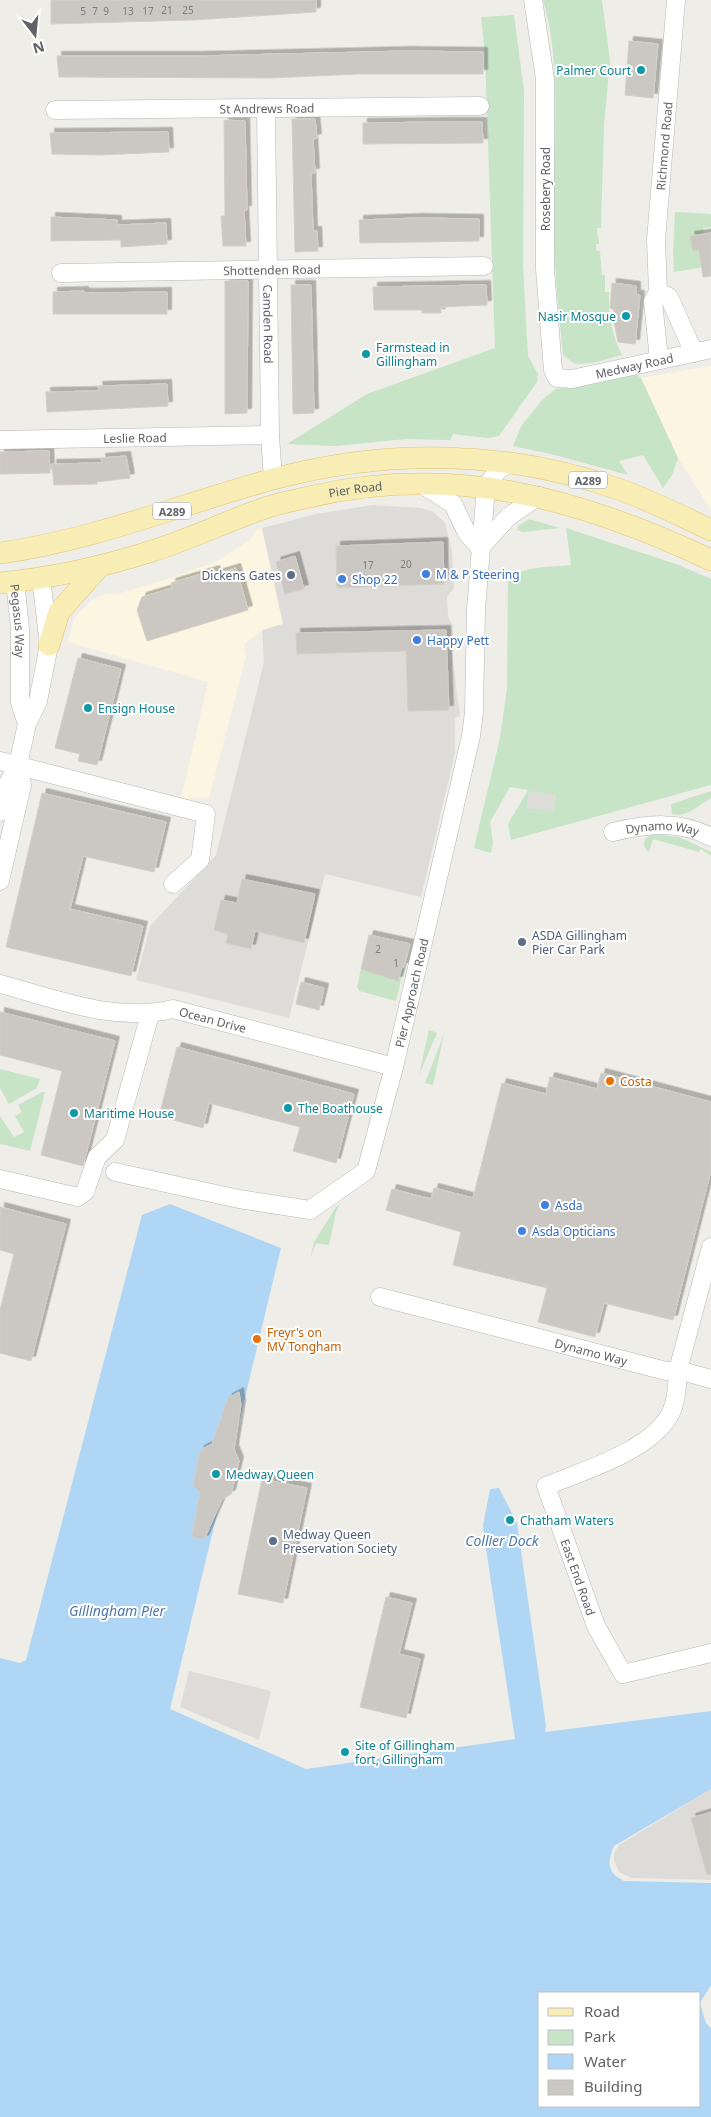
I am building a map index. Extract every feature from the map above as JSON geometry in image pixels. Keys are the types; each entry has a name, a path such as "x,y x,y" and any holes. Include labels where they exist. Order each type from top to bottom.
{"main road":[{"name":"Pier Road","path":"0,553 24,550 116,528 272,480 328,467 389,459 448,457 511,462 573,475 620,490 711,530"},
{"name":"Pier Road","path":"8,582 41,578 100,566 151,551 270,506 355,488 421,484 486,487 539,496 630,524 711,560"},
{"name":"Pegasus Way","path":"24,550 41,578"},
{"name":"Pegasus Way","path":"8,582 24,550"},
{"path":"49,645 59,612 100,566"}],"street":[{"name":"Rosebery Road","path":"533,0 545,79 545,269 553,370 557,378"},
{"name":"Richmond Road","path":"659,360 652,300 658,292 656,240 676,0"},
{"name":"St Andrews Road","path":"55,110 480,106"},
{"name":"Camden Road","path":"266,108 272,480"},
{"name":"Shottenden Road","path":"61,273 484,266"},
{"path":"658,292 669,297 702,351"},
{"name":"Medway Road","path":"557,378 572,379 702,351"},
{"name":"Leslie Road","path":"0,440 270,435"},
{"path":"486,487 498,470 511,462"},
{"path":"421,484 453,504 467,533 480,548 508,517 539,496"},
{"name":"Pier Approach Road","path":"114,1172 239,1199 310,1210 366,1171 394,1067 471,736 474,712 480,548 486,487"},
{"name":"Pegasus Way","path":"0,812 8,782 18,765 27,724 38,701 49,645 41,578"},
{"name":"Pegasus Way","path":"8,582 20,629 20,703 27,724"},
{"path":"0,761 206,814 200,860 173,884"},
{"name":"Pegasus Way","path":"0,881 22,785 18,765"},
{"name":"Dynamo Way","path":"613,832 649,824 669,824 692,829 711,837"},
{"name":"Ocean Drive","path":"0,984 114,1014 150,1014 172,1009 394,1067"},
{"path":"0,1179 78,1197 86,1192 97,1157 115,1140 150,1014"},
{"path":"678,1370 711,1247"},
{"name":"Dynamo Way","path":"380,1296 666,1371 678,1370 711,1379"},
{"name":"East End Road","path":"678,1370 676,1396 670,1415 656,1434 626,1452 546,1486 596,1626 623,1674 711,1653"}],"shaded area":[{"path":"711,366 711,510 678,458 641,378"},
{"path":"373,505 420,508 434,512 445,523 452,551 454,588 447,597 448,617 453,626 453,661 460,716 455,718 455,753 421,897 325,874 289,1018 136,980 150,926 216,855 264,662 262,630 283,624 262,528 316,514"},
{"path":"262,528 283,624 262,630 244,645 246,657 209,798 181,799 208,682 67,642 75,617 92,600 105,594 117,594 174,577 215,562 251,539 256,530"},
{"path":"530,791 556,794 553,812 526,808"},
{"path":"189,1671 271,1691 259,1740 180,1707"},
{"path":"711,1789 711,1880 631,1878 619,1872 614,1860 614,1853 619,1845"}],"green space":[{"path":"543,0 602,0 610,61 604,124 601,228 597,228 599,244 596,244 596,250 600,251 602,275 605,275 605,292 609,292 611,324 622,355 593,363 575,364 563,355 553,223 555,75 549,25"},
{"path":"514,15 524,91 523,266 528,356 538,374 537,382 499,436 489,438 453,434 450,440 406,439 335,446 287,444 367,394 495,348 485,55 481,17"},
{"path":"675,212 711,214 711,227 703,228 704,234 691,237 693,251 699,250 701,263 711,262 704,267 674,272"},
{"path":"636,374 641,378 678,458 672,475 663,488 643,455 619,461 628,475 555,455 513,446 522,425 542,400 556,389 582,386"},
{"path":"529,519 560,528 523,532 517,530 518,526"},
{"path":"566,528 679,565 711,579 711,785 511,840 508,824 528,790 510,787 490,822 493,843 491,853 474,848 500,738 507,688 508,582 518,573 526,570 571,565","holes":["530,791 556,795 553,811 526,808"]},
{"path":"711,791 711,798 688,813 672,814 671,804"},
{"path":"651,834 679,837 711,852 711,856 701,849 699,852 653,839 649,852 644,844"},
{"path":"402,967 404,967 396,1001 359,991 357,987 361,969 398,981"},
{"path":"429,1030 437,1033 419,1075"},
{"path":"444,1034 433,1085 425,1083"},
{"path":"0,1069 40,1079 37,1088 9,1104 0,1088"},
{"path":"45,1092 30,1151 0,1144 0,1116 14,1137 24,1132 15,1116 22,1112 18,1105"},
{"path":"340,1204 336,1212 329,1245 316,1243 310,1259 314,1242 336,1207"}],"water":[{"path":"170,1204 281,1248 170,1709 306,1769 515,1739 483,1525 490,1489 499,1488 517,1523 546,1726 545,1732 711,1711 711,1789 614,1846 610,1857 610,1866 614,1874 624,1881 711,1883 711,1985 701,2001 701,1992 538,1992 538,2107 701,2107 701,2007 706,2023 711,2028 711,2117 0,2117 0,1658 20,1663 26,1660 142,1215"}],"building":[{"path":"51,0 316,0 316,12 193,20 51,24"},
{"name":"Palmer Court","path":"629,41 658,44 653,98 625,95"},
{"path":"408,51 483,52 483,74 358,74 270,78 59,77 57,56 198,56"},
{"path":"292,119 315,119 317,138 313,139 315,173 311,173 313,231 317,231 318,251 295,252"},
{"path":"224,120 245,121 247,210 244,210 246,246 223,246 221,216 225,216"},
{"path":"482,122 483,143 363,144 363,123"},
{"path":"168,132 169,152 99,155 52,154 50,133"},
{"path":"51,217 117,220 117,225 166,223 167,244 121,247 121,240 51,241"},
{"path":"418,218 479,219 479,241 360,243 359,220"},
{"path":"711,233 711,276 703,277 699,250 693,251 690,236"},
{"path":"225,281 248,281 247,413 225,414"},
{"name":"Nasir Mosque","path":"612,283 636,286 636,295 640,295 635,344 618,342 614,310 610,308"},
{"path":"291,285 311,285 314,413 293,414"},
{"path":"486,285 487,305 441,307 441,313 422,313 422,310 374,310 373,287"},
{"path":"84,291 85,293 167,292 167,314 53,314 53,292"},
{"path":"167,384 168,406 47,412 46,392 99,391 98,386"},
{"path":"49,451 50,473 0,474 0,452"},
{"path":"126,456 130,478 97,482 97,484 54,485 52,464 102,463 101,458"},
{"path":"443,542 444,584 337,588 336,546"},
{"path":"295,556 304,589 285,594 276,562"},
{"path":"236,568 248,610 147,641 137,610 142,597 172,588 171,583 215,570 216,574"},
{"path":"446,630 449,710 408,711 406,651 297,654 296,633"},
{"name":"Ensign House","path":"78,658 121,669 97,765 78,761 80,754 55,748"},
{"path":"42,793 166,822 154,872 83,856 70,909 143,926 131,976 6,947"},
{"path":"242,879 315,894 304,943 255,931 251,949 226,943 228,934 214,930 221,900 237,903"},
{"path":"369,935 410,944 398,981 361,969"},
{"path":"301,982 324,988 319,1010 296,1004"},
{"name":"Maritime House","path":"0,1012 115,1041 83,1166 41,1155 62,1071 0,1055"},
{"name":"The Boathouse","path":"177,1047 354,1094 336,1163 293,1151 300,1127 209,1103 203,1128 159,1116"},
{"name":"Asda","path":"601,1073 711,1102 711,1170 673,1320 604,1303 595,1337 538,1322 547,1288 453,1265 461,1232 386,1210 392,1189 431,1199 434,1188 473,1198 502,1083 546,1094 550,1077 597,1089"},
{"path":"0,1207 66,1224 31,1361 0,1353 0,1310 14,1254 0,1250"},
{"name":"Medway Queen","path":"239,1392 241,1405 234,1449 239,1461 231,1494 222,1499 204,1540 192,1536 200,1493 193,1486 200,1450 212,1444 228,1398"},
{"name":"Medway Queen Preservation Society","path":"262,1479 307,1488 283,1603 238,1594"},
{"path":"386,1597 412,1603 399,1654 420,1659 406,1718 360,1707"},
{"path":"711,1812 711,1874 707,1875 691,1818"}],"place":[{"name":"Palmer Court","path":"641,70"},
{"name":"Nasir Mosque","path":"626,316"},
{"name":"Farmstead in Gillingham","path":"366,354"},
{"name":"M & P Steering","path":"426,574"},
{"name":"Dickens Gates","path":"291,575"},
{"name":"Shop 22","path":"342,579"},
{"name":"Happy Pett","path":"417,640"},
{"name":"Ensign House","path":"88,708"},
{"name":"ASDA Gillingham Pier Car Park","path":"522,942"},
{"name":"Costa","path":"610,1081"},
{"name":"The Boathouse","path":"288,1108"},
{"name":"Maritime House","path":"74,1113"},
{"name":"Asda","path":"545,1205"},
{"name":"Asda Opticians","path":"522,1231"},
{"name":"Freyr's on MV Tongham","path":"257,1339"},
{"name":"Medway Queen","path":"216,1474"},
{"name":"Chatham Waters","path":"510,1520"},
{"name":"Medway Queen Preservation Society","path":"273,1541"},
{"name":"Site of Gillingham fort, Gillingham","path":"345,1752"}],"water label":[{"name":"Collier Dock","path":"502,1540"},
{"name":"Gillingham Pier","path":"117,1610"}]}
